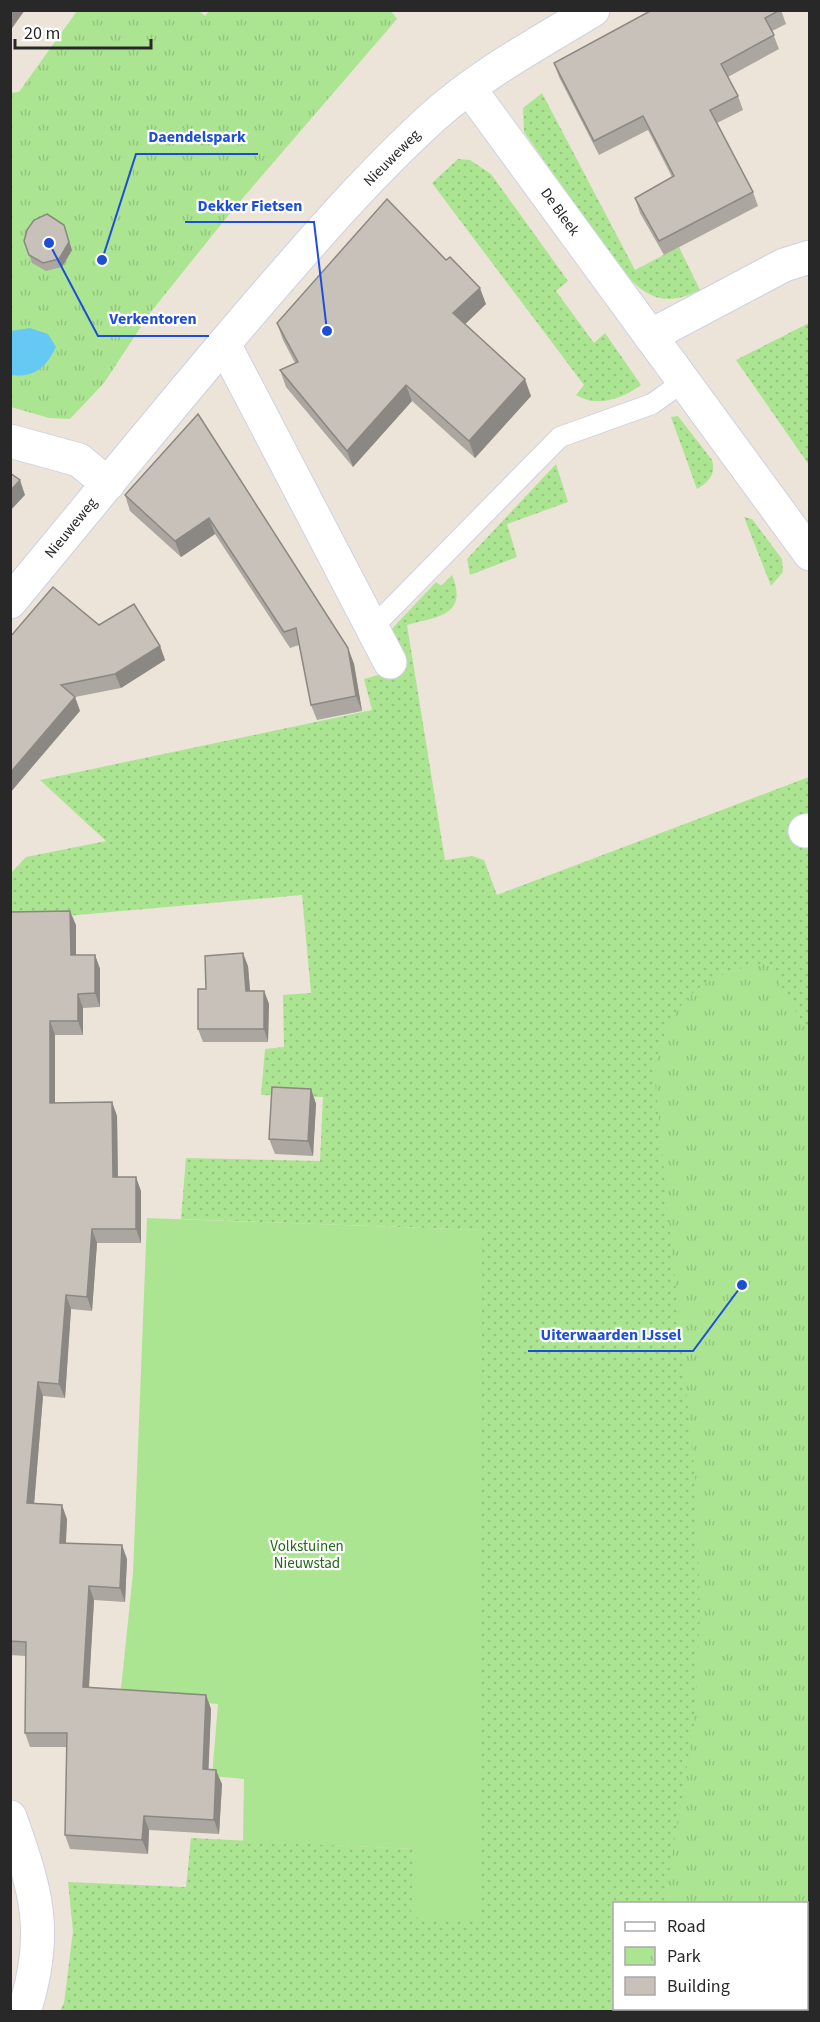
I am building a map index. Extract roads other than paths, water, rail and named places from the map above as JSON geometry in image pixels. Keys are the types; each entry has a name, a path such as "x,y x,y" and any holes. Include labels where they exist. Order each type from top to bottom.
{"street":[{"name":"Nieuweweg","path":"10,602 224,344 353,197 435,116 469,88 593,10"},
{"name":"De Bleek","path":"469,88 810,554"},
{"path":"650,336 784,265 810,257"},
{"path":"224,344 374,627 390,662"},
{"path":"10,441 80,460 108,484"},
{"path":"10,1817 31,1876 39,1931 38,1959 24,2012"}],"lane":[{"path":"374,627 560,437 652,404 684,381"}],"water":[{"path":"30,328 48,334 56,347 48,361 38,370 26,375 11,375 11,331"}],"place":[{"name":"Verkentoren","path":"49,243"},
{"name":"Daendelspark","path":"102,260"},
{"name":"Dekker Fietsen","path":"327,331"},
{"name":"Uiterwaarden IJssel","path":"742,1285"}],"park label":[{"name":"Volkstuinen Nieuwstad","path":"307,1554"}]}
